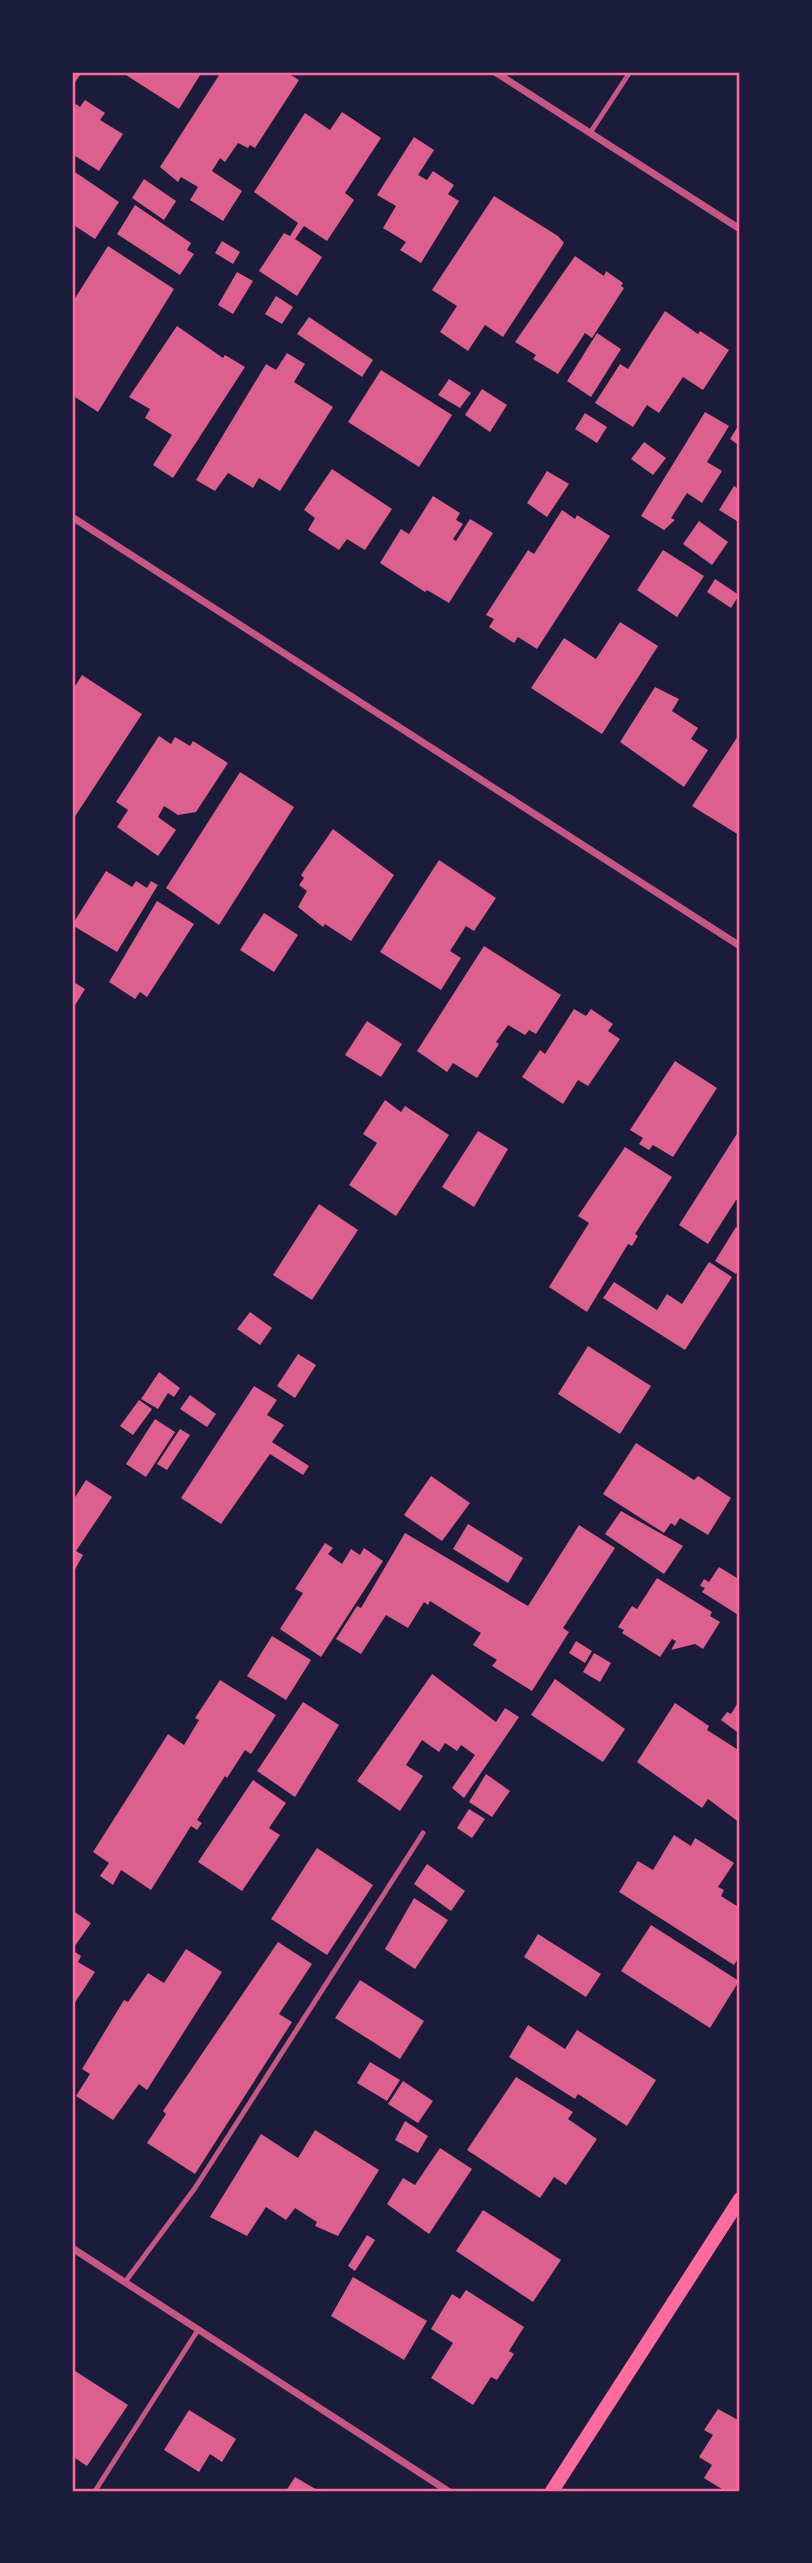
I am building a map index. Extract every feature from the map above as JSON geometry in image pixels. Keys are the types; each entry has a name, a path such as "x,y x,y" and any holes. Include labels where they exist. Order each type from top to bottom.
{"main road":[{"path":"552,2491 740,2199"}],"street":[{"path":"495,72 740,229"},
{"path":"72,517 740,946"},
{"path":"72,2248 448,2491"}],"lane":[{"path":"590,133 630,72"},
{"path":"125,2282 195,2188 423,1833"},
{"path":"95,2491 198,2330"}],"building":[{"path":"72,72 82,72 72,87"},
{"path":"128,72 202,72 179,109 126,75"},
{"path":"221,72 286,72 299,80 255,148 238,143 225,162 220,158 212,171 242,191 223,221 190,200 198,187 181,177 178,182 160,167"},
{"path":"85,100 105,113 100,120 123,134 99,171 72,154 72,110 76,104 80,107"},
{"path":"342,112 381,138 345,193 354,200 327,241 304,226 295,239 322,257 297,296 259,271 284,233 290,236 298,223 254,192 305,113 330,130"},
{"path":"414,137 434,150 418,175 427,180 433,171 454,185 448,194 459,201 421,263 400,250 406,242 383,228 396,206 377,195"},
{"path":"72,170 119,202 95,239 72,224"},
{"path":"144,179 176,201 164,220 132,198"},
{"path":"494,196 558,236 564,243 503,337 485,325 468,351 440,332 457,306 432,290"},
{"path":"135,205 191,243 187,250 194,254 180,275 117,234"},
{"path":"222,241 240,252 233,264 215,253"},
{"path":"108,246 174,289 98,412 72,395 72,303"},
{"path":"575,256 604,276 606,271 623,283 621,286 624,288 592,338 585,333 558,374 533,359 536,355 515,342"},
{"path":"237,272 253,281 233,314 218,305"},
{"path":"276,296 293,307 282,324 265,314"},
{"path":"665,311 698,334 700,331 729,350 703,390 683,377 659,413 647,405 633,427 595,403 620,364 628,369"},
{"path":"309,317 373,360 362,377 297,334"},
{"path":"177,326 223,358 225,355 245,367 173,478 153,465 172,435 145,418 150,409 129,397"},
{"path":"597,333 621,349 591,397 567,381"},
{"path":"287,353 305,364 294,382 333,407 280,491 259,478 253,488 228,473 215,491 196,480 266,364 276,370"},
{"path":"381,370 452,415 419,467 348,422"},
{"path":"449,379 471,393 460,408 438,395"},
{"path":"482,389 507,405 490,432 465,415"},
{"path":"705,412 729,426 707,462 722,471 702,503 687,493 671,518 675,520 664,530 641,516"},
{"path":"585,413 607,427 597,443 575,429"},
{"path":"740,423 740,446 730,439"},
{"path":"644,442 666,458 653,475 631,459"},
{"path":"332,469 392,509 365,550 347,539 339,550 308,530 315,518 304,510"},
{"path":"547,471 569,484 547,517 527,503"},
{"path":"734,486 740,490 740,523 719,510"},
{"path":"433,496 460,513 456,520 463,524 453,539 456,541 470,519 493,533 449,603 427,590 425,592 380,563 401,529 409,534"},
{"path":"562,510 575,519 577,515 610,536 537,649 518,637 514,643 489,627 494,619 486,615 528,550 534,554"},
{"path":"699,521 728,542 712,565 683,544"},
{"path":"663,550 704,576 677,617 637,590"},
{"path":"715,579 739,595 731,608 707,592"},
{"path":"620,622 658,646 602,734 531,688 564,638 596,659"},
{"path":"82,675 142,714 72,821 72,691"},
{"path":"655,687 679,699 672,711 698,728 691,739 708,750 684,787 620,742"},
{"path":"740,733 740,833 739,835 692,806"},
{"path":"159,736 171,744 175,737 190,746 193,741 228,763 196,812 178,815 164,806 158,817 176,830 158,856 117,827 128,810 116,802"},
{"path":"240,772 294,807 219,925 166,888"},
{"path":"333,829 394,875 351,941 325,924 323,927 298,907 307,891 299,885 304,878 301,875"},
{"path":"439,860 496,898 474,931 466,926 450,951 461,958 441,990 380,952"},
{"path":"106,871 132,887 136,881 147,888 151,881 158,885 117,952 72,925"},
{"path":"157,901 194,924 147,997 140,992 135,999 109,982"},
{"path":"264,913 298,935 274,972 240,950"},
{"path":"484,946 561,995 536,1034 529,1030 525,1035 508,1025 477,1078 453,1063 447,1072 417,1051"},
{"path":"72,981 85,989 72,1010"},
{"path":"574,1009 586,1016 591,1009 613,1024 608,1031 620,1039 588,1086 578,1080 563,1104 522,1077 540,1050 545,1054"},
{"path":"367,1021 402,1044 381,1077 345,1055"},
{"path":"675,1061 717,1088 673,1157 653,1145 649,1150 639,1144 643,1138 630,1130"},
{"path":"385,1100 401,1112 405,1106 449,1135 396,1216 349,1185 377,1143 363,1134"},
{"path":"740,1129 740,1202 736,1200 708,1244 679,1225"},
{"path":"478,1131 508,1149 474,1207 442,1187"},
{"path":"625,1147 672,1177 635,1234 638,1236 632,1246 628,1244 587,1312 549,1287 589,1223 578,1216"},
{"path":"319,1204 358,1230 312,1300 273,1275"},
{"path":"736,1227 740,1230 740,1266 736,1274 715,1261"},
{"path":"709,1262 732,1277 685,1350 603,1298 614,1282 657,1310 667,1294 682,1304"},
{"path":"250,1312 272,1328 260,1345 237,1329"},
{"path":"588,1346 651,1386 620,1434 558,1394"},
{"path":"298,1354 316,1365 295,1398 277,1386"},
{"path":"159,1372 180,1388 174,1397 168,1393 158,1409 141,1399"},
{"path":"254,1386 277,1400 267,1415 284,1425 272,1442 309,1466 303,1475 270,1454 221,1524 181,1498"},
{"path":"190,1395 216,1414 207,1427 180,1409"},
{"path":"139,1400 152,1409 133,1435 120,1426"},
{"path":"155,1419 175,1432 146,1477 126,1464"},
{"path":"180,1429 190,1435 167,1470 157,1464"},
{"path":"636,1443 694,1480 698,1476 731,1498 708,1535 680,1518 675,1526 671,1523 664,1533 603,1494"},
{"path":"431,1476 470,1503 442,1541 404,1515"},
{"path":"86,1480 112,1497 76,1551 83,1555 72,1575 72,1502"},
{"path":"621,1511 683,1546 664,1574 605,1534"},
{"path":"468,1524 523,1558 508,1583 453,1549"},
{"path":"579,1525 615,1548 563,1628 569,1632 532,1691 492,1666 497,1660 473,1645 481,1633 430,1601 428,1605 424,1602 408,1628 386,1615 361,1654 336,1639 357,1606 361,1608 405,1533 528,1606"},
{"path":"325,1543 333,1548 328,1554 342,1564 351,1549 360,1555 364,1548 383,1561 321,1657 280,1629 303,1593 295,1589"},
{"path":"719,1567 737,1578 740,1573 740,1616 702,1592 705,1588 700,1586 704,1579 709,1582"},
{"path":"657,1578 712,1612 710,1616 720,1622 703,1649 695,1644 671,1650 676,1641 672,1639 660,1657 622,1633 624,1630 618,1627 632,1606 637,1609"},
{"path":"272,1636 311,1660 286,1700 247,1676"},
{"path":"576,1641 592,1651 585,1663 569,1653"},
{"path":"594,1653 611,1663 600,1682 583,1672"},
{"path":"432,1674 496,1722 505,1708 519,1717 464,1798 452,1788 475,1755 461,1745 457,1751 445,1743 439,1752 422,1740 406,1765 423,1776 400,1811 357,1781"},
{"path":"555,1679 625,1729 603,1762 531,1715"},
{"path":"220,1680 276,1715 251,1754 245,1750 227,1778 225,1776 197,1820 202,1823 197,1830 191,1826 151,1890 121,1870 113,1885 100,1876 109,1863 93,1852 168,1734 184,1745 199,1720 195,1718"},
{"path":"740,1699 740,1734 721,1720 727,1712 731,1714"},
{"path":"303,1702 339,1725 295,1797 257,1771"},
{"path":"675,1703 709,1726 707,1730 740,1751 740,1823 708,1799 702,1808 637,1762"},
{"path":"486,1774 510,1791 492,1817 469,1802"},
{"path":"253,1780 286,1803 269,1828 280,1835 242,1891 198,1862"},
{"path":"469,1809 485,1819 472,1838 457,1828"},
{"path":"674,1835 691,1846 695,1838 734,1863 718,1887 724,1890 721,1896 740,1908 740,1955 734,1965 619,1892 638,1861 653,1870"},
{"path":"317,1848 373,1885 327,1955 271,1919"},
{"path":"427,1864 465,1891 451,1911 414,1884"},
{"path":"414,1898 448,1920 415,1969 385,1949"},
{"path":"72,1910 91,1923 72,1950"},
{"path":"651,1925 739,1981 710,2028 621,1971"},
{"path":"538,1934 601,1974 586,1997 524,1957"},
{"path":"278,1942 312,1964 279,2014 292,2022 195,2174 147,2143 166,2114 163,2111"},
{"path":"186,1949 222,1972 147,2090 139,2084 113,2120 76,2096 90,2074 82,2069 124,2000 128,2002 148,1973 164,1983"},
{"path":"72,1950 81,1956 78,1962 95,1972 72,2007"},
{"path":"360,1980 424,2021 400,2059 335,2018"},
{"path":"528,2025 565,2049 577,2030 656,2080 627,2126 578,2094 575,2099 509,2057"},
{"path":"370,2062 400,2080 387,2101 357,2083"},
{"path":"516,2077 573,2112 568,2119 597,2139 566,2185 554,2177 540,2198 467,2150"},
{"path":"403,2081 433,2101 418,2123 388,2104"},
{"path":"405,2121 428,2136 418,2153 395,2140"},
{"path":"315,2130 379,2170 338,2236 315,2226 317,2222 295,2208 286,2220 266,2207 247,2236 210,2217 261,2134 298,2158"},
{"path":"440,2148 472,2169 429,2234 387,2204 403,2178 415,2185"},
{"path":"483,2210 561,2260 533,2302 456,2251"},
{"path":"367,2235 375,2240 355,2271 348,2266"},
{"path":"353,2277 427,2321 404,2360 331,2316"},
{"path":"466,2290 524,2327 509,2351 514,2354 497,2380 491,2377 473,2405 431,2378 453,2343 431,2329 452,2294 460,2299"},
{"path":"72,2369 128,2405 87,2466 72,2456"},
{"path":"718,2409 740,2421 740,2491 725,2491 704,2478 712,2465 699,2457 713,2435 704,2430"},
{"path":"189,2410 236,2439 222,2462 210,2454 199,2472 164,2450"},
{"path":"295,2477 319,2491 286,2491"}]}
